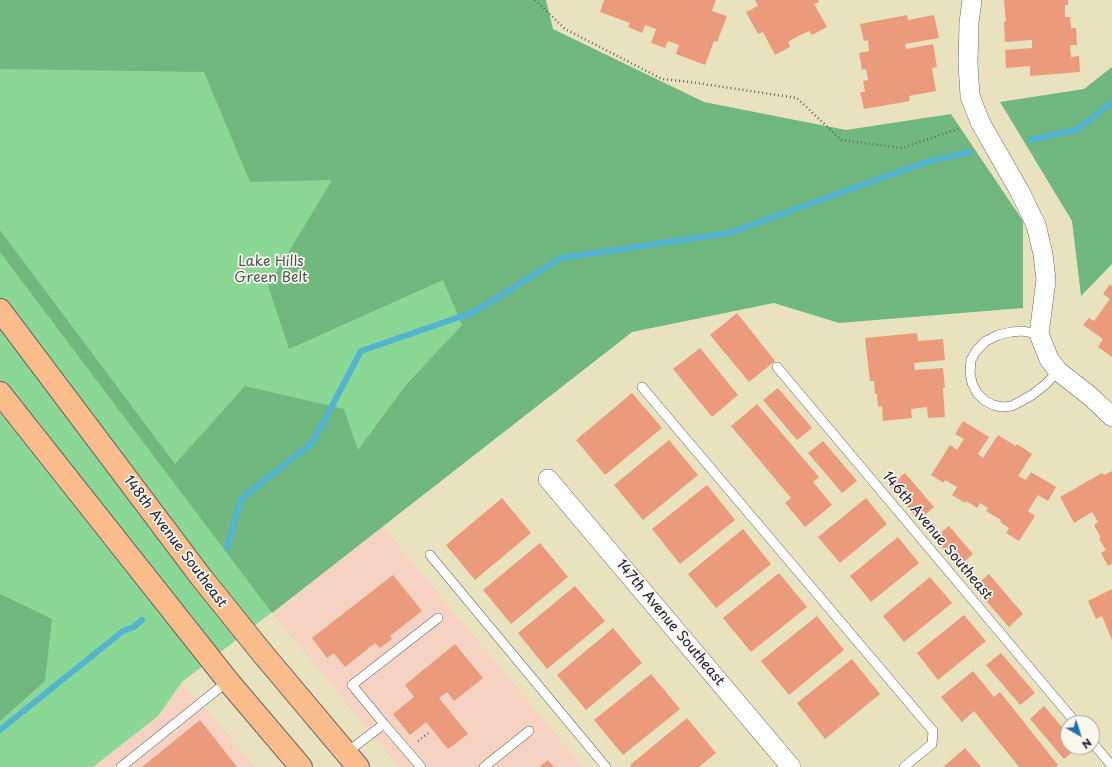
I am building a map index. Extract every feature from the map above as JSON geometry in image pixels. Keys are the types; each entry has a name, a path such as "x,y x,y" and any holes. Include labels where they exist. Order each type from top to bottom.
{"main road":[{"name":"148th Avenue Southeast","path":"3,316 201,577 352,760"},
{"path":"0,393 228,681 301,767"}],"street":[{"path":"972,0 969,23 968,64 970,96 980,122 1020,192 1036,225 1043,254 1046,280 1039,334 1049,359 1058,371 1090,396 1112,417"},
{"name":"147th Avenue Southeast","path":"548,479 791,767"}],"lane":[{"path":"1039,334 1022,331 1010,332 998,335 986,341 976,351 971,360 970,372 972,383 977,393 992,405 1002,407 1012,406 1032,395 1046,384 1058,371"},
{"name":"146th Avenue Southeast","path":"777,367 1069,715"},
{"path":"642,387 933,731 932,744 904,767"},
{"path":"430,556 606,767"},
{"path":"421,767 352,685 438,618"},
{"path":"121,767 228,681"},
{"path":"352,760 384,724"},
{"path":"484,767 529,731"},
{"path":"1100,752 1112,766"}],"path":[{"path":"535,0 564,29 662,79 797,98 841,140 902,148 980,122"},
{"path":"414,744 430,732"}],"shaded area":[{"path":"382,526 583,767 399,767 272,613"},
{"path":"182,682 256,767 93,767 158,716"}],"green space":[{"name":"Lake Hills Green Belt","path":"0,0 522,0 632,332 182,682 158,716 93,767 0,767"},
{"path":"0,0 546,0 553,29 704,102 846,130 951,114 1023,221 1023,308 839,323 774,303 632,332 272,613 0,252 0,230 175,464 245,386 344,409 358,450 406,385 462,325 443,280 289,349 268,286 332,180 250,182 204,72 0,69"},
{"path":"1112,67 1112,264 1081,296 1072,221 1000,102 1084,89"},
{"path":"0,594 52,619 45,681 0,721"}],"building":[{"path":"604,0 716,0 712,11 727,16 717,42 714,41 705,65 676,54 679,45 668,41 665,48 651,43 656,29 645,25 642,33 628,27 630,23 600,12"},
{"path":"755,0 818,0 819,2 814,4 827,27 812,35 809,31 798,36 788,42 790,47 775,55 763,32 758,34 746,12 758,6"},
{"path":"1004,0 1068,0 1068,5 1065,5 1065,17 1070,17 1071,28 1076,28 1077,45 1070,45 1071,57 1079,56 1080,72 1030,76 1030,66 1006,68 1005,50 1032,48 1032,40 1005,42 1004,22 1006,21"},
{"path":"907,15 908,20 934,15 939,38 905,44 906,49 933,44 937,67 932,68 936,91 909,96 910,101 864,109 860,92 865,92 863,81 868,80 866,69 862,70 859,53 869,51 868,40 864,41 860,24"},
{"path":"1110,284 1112,286 1112,357 1098,347 1103,339 1083,325 1089,318 1094,321 1110,299 1103,294"},
{"path":"737,313 775,361 749,382 710,335"},
{"path":"917,333 918,341 943,339 945,360 914,363 915,370 943,368 945,417 928,418 927,407 911,409 912,418 883,421 882,406 878,407 874,381 870,381 865,338"},
{"path":"700,348 738,395 712,417 673,369"},
{"path":"778,388 812,428 797,440 763,400"},
{"path":"632,393 662,428 605,475 576,440"},
{"path":"757,404 819,477 813,482 832,505 805,527 785,503 791,498 731,426"},
{"path":"963,421 989,437 978,454 983,458 998,435 1016,446 1017,444 1032,454 1018,476 1026,480 1031,472 1056,487 1048,501 1038,495 1028,511 1035,516 1019,541 1006,533 1009,528 1000,522 1001,520 986,511 988,508 980,503 977,508 966,501 965,503 952,495 957,487 945,480 944,483 931,475 950,445 957,450 964,439 955,434"},
{"path":"669,440 698,475 643,520 614,485"},
{"path":"823,441 857,481 842,493 808,453"},
{"path":"1112,471 1112,564 1108,566 1101,553 1106,550 1099,539 1101,538 1094,525 1098,522 1092,512 1074,523 1060,497 1102,473 1104,475"},
{"path":"905,473 934,507 919,520 890,486"},
{"path":"707,485 735,520 680,564 652,529"},
{"path":"502,498 531,533 475,580 446,545"},
{"path":"866,498 887,524 840,563 818,537"},
{"path":"949,526 973,554 958,567 934,538"},
{"path":"743,529 771,564 716,608 688,574"},
{"path":"898,537 919,563 871,602 850,576"},
{"path":"540,543 568,577 511,624 483,590"},
{"path":"779,573 807,607 751,652 723,618"},
{"path":"989,574 1023,614 1009,627 974,587"},
{"path":"393,575 422,611 390,636 392,639 380,648 375,643 345,667 334,653 327,658 312,638"},
{"path":"930,577 952,603 904,642 883,616"},
{"path":"575,586 605,621 547,669 518,633"},
{"path":"1112,589 1112,640 1102,616 1096,619 1088,601"},
{"path":"964,615 986,641 938,680 917,653"},
{"path":"817,616 844,650 789,695 761,661"},
{"path":"613,628 642,663 586,710 557,675"},
{"path":"455,644 483,678 454,701 447,692 439,698 468,734 448,749 426,722 410,735 393,714 414,697 405,685"},
{"path":"1001,653 1035,693 1020,705 986,665"},
{"path":"852,659 880,694 825,739 797,703"},
{"path":"973,671 994,697 1000,692 1058,765 1056,767 1019,767 974,711 962,722 941,697"},
{"path":"651,674 680,709 623,755 594,720"},
{"path":"1044,706 1060,725 1060,754 1030,719"},
{"path":"687,718 716,753 699,767 632,767 630,765"},
{"path":"200,720 237,767 142,767"},
{"path":"965,748 981,767 943,767"},
{"path":"1061,755 1069,755 1064,759"},
{"path":"548,760 554,767 539,767"}],"waterway":[{"path":"1030,140 1078,129 1112,102"},
{"path":"227,548 241,499 313,442 361,351 474,312 561,258 729,233 929,161 970,152"},
{"path":"0,730 123,631 134,627 142,620"}]}
